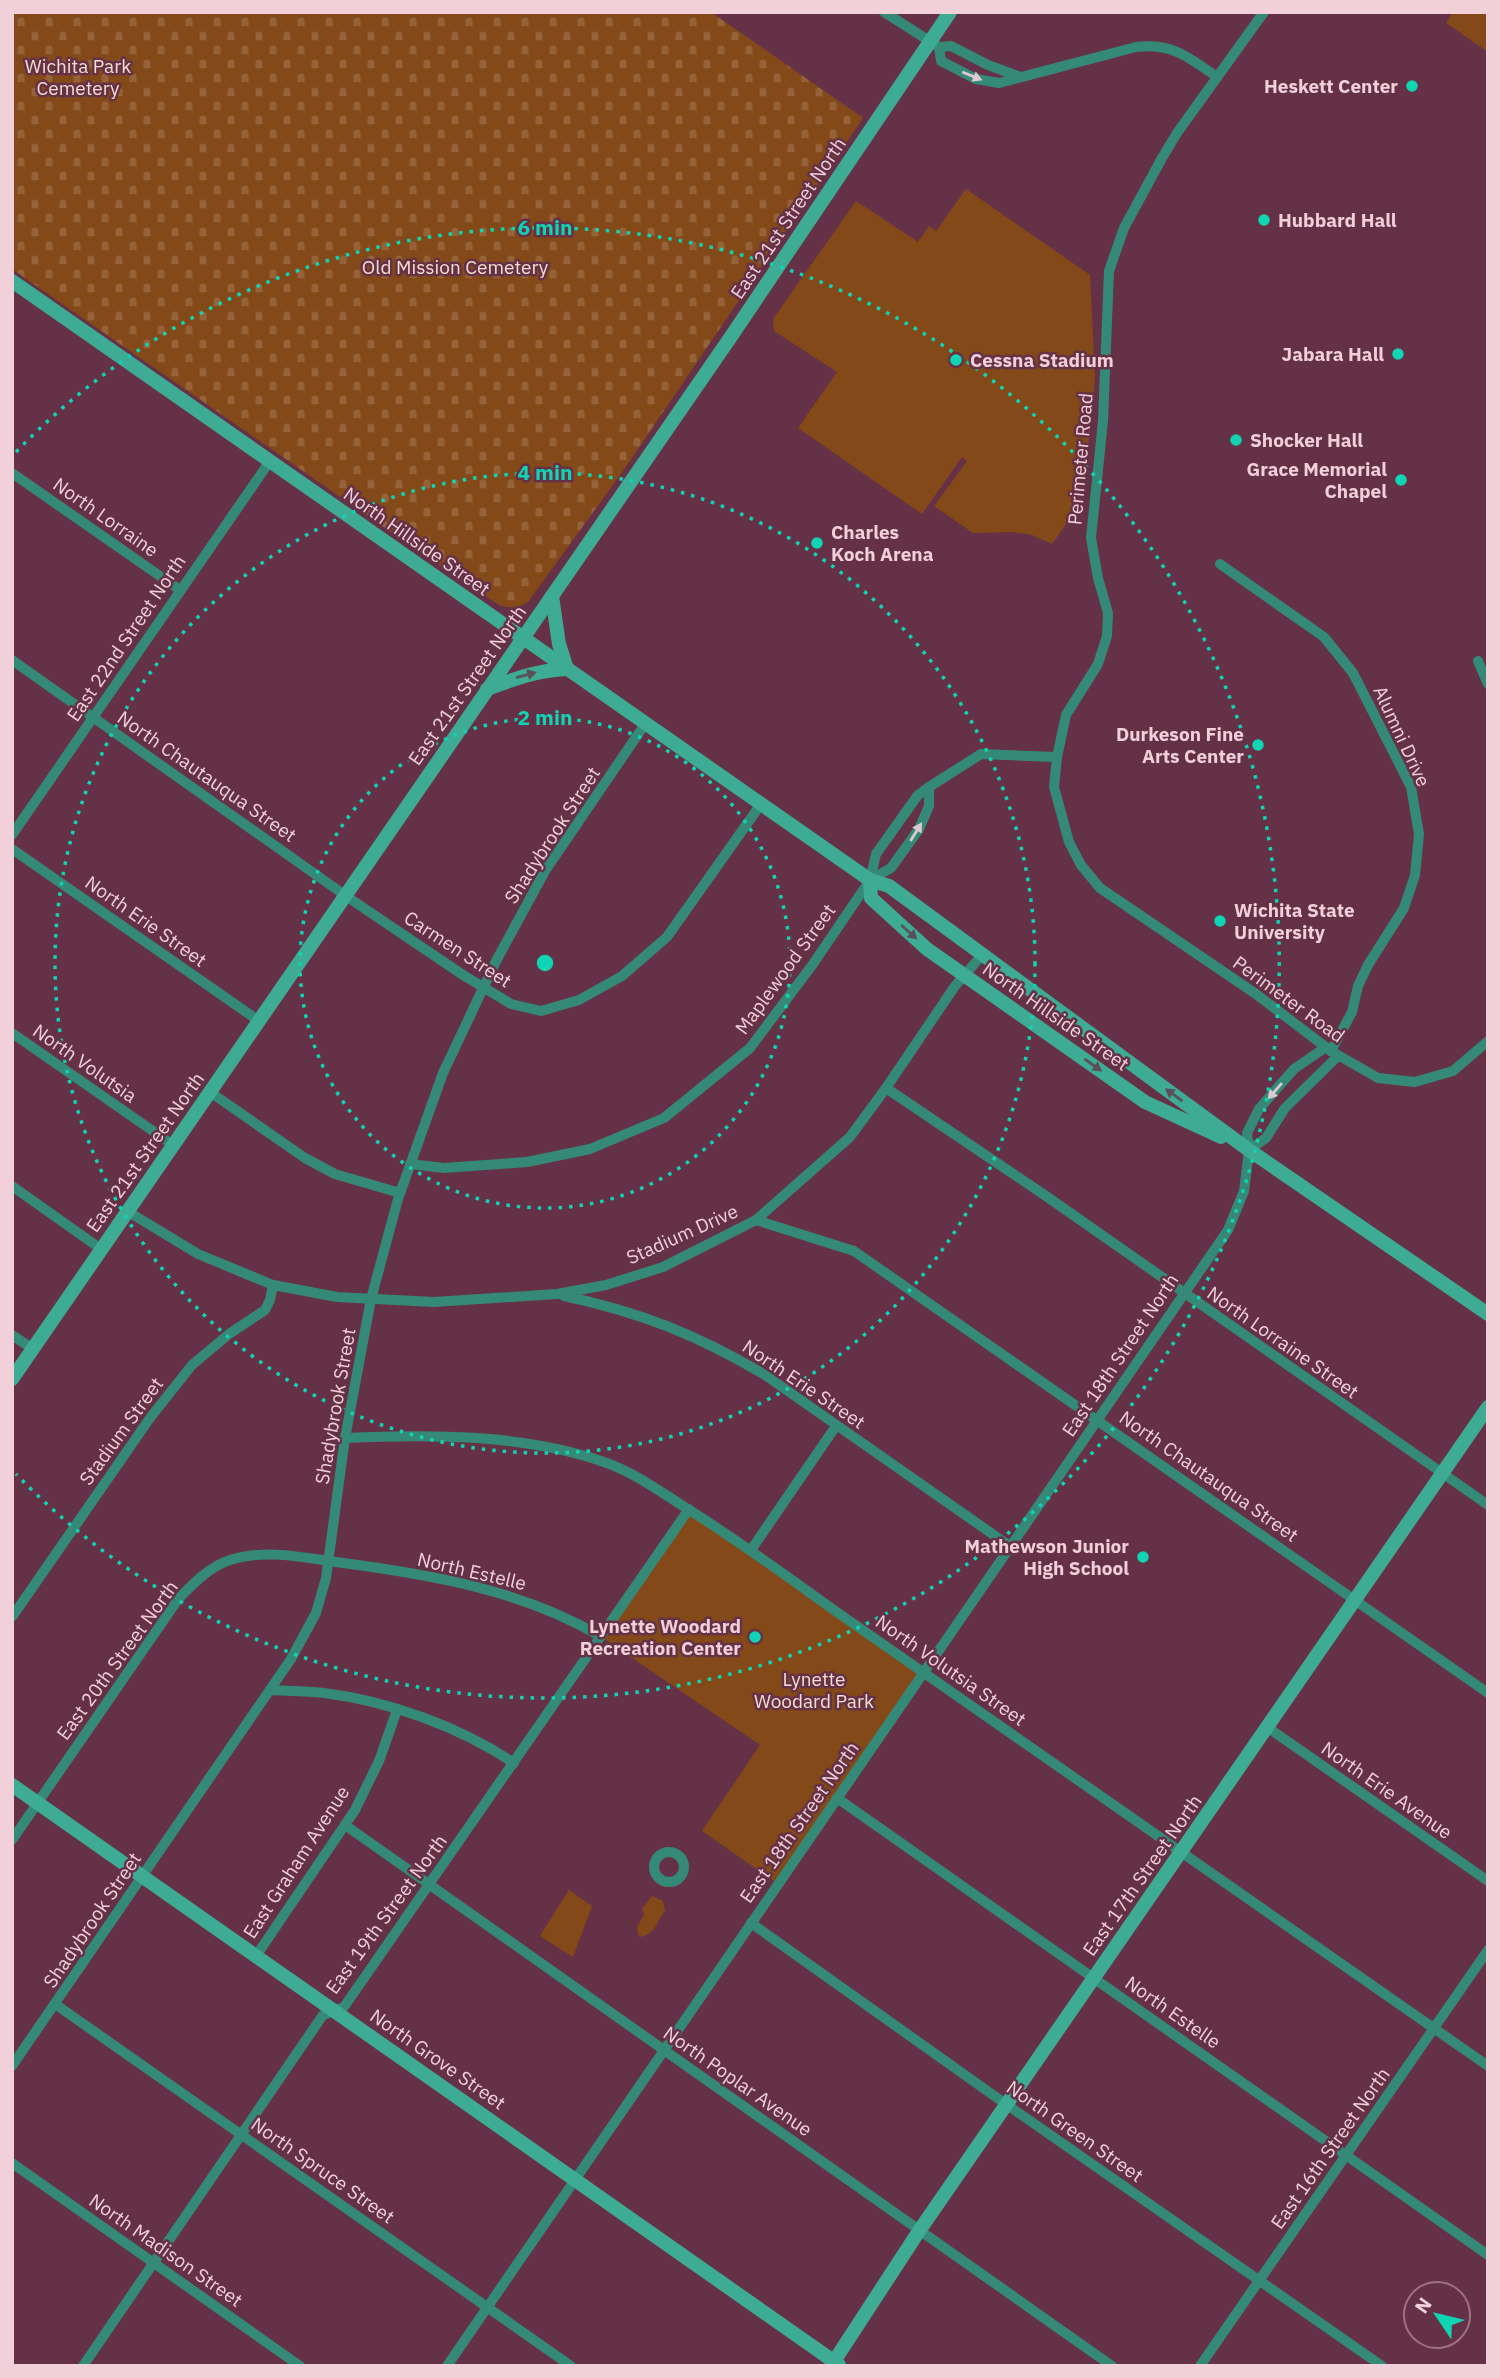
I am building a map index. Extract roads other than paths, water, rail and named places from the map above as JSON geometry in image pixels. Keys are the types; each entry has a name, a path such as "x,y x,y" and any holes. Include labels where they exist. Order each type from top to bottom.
{"main road":[{"name":"East 21st Street North","path":"12,1379 935,44 950,12"},
{"name":"North Hillside Street","path":"14,285 870,880 889,886 1249,1150 1488,1314"},
{"path":"487,689 528,674 567,669 559,644 552,596"},
{"name":"North Hillside Street","path":"870,880 871,898 928,949 1145,1102 1249,1150"},
{"name":"East 17th Street North","path":"835,2364 919,2231 1488,1407"},
{"name":"North Grove Street","path":"12,1785 835,2364"}],"street":[{"path":"884,12 935,44 951,46 988,65 1018,76"},
{"name":"Perimeter Road","path":"1264,12 1162,158 1124,228 1109,271 1103,421 1091,538 1108,613 1107,636 1098,664 1066,715 1054,788 1069,842 1081,865 1100,888 1256,994 1331,1051 1378,1078 1415,1082 1453,1071 1488,1041"},
{"path":"935,44 941,61 976,79 999,83 1136,47 1156,45 1180,52 1217,77"},
{"name":"East 22nd Street North","path":"12,835 270,461"},
{"name":"North Lorraine","path":"12,473 180,590"},
{"name":"Alumni Drive","path":"1220,564 1324,637 1353,673 1411,787 1419,834 1415,874 1404,908 1368,965 1358,986 1352,1012 1331,1051 1284,1108 1266,1138 1249,1150 1247,1133 1259,1109 1294,1069 1331,1051"},
{"name":"North Chautauqua Street","path":"12,660 346,896"},
{"path":"1478,661 1488,684"},
{"name":"Shadybrook Street","path":"12,2066 271,1690 291,1660 316,1613 326,1578 345,1438 371,1298 400,1193 443,1073 483,988 545,871 645,724"},
{"path":"870,880 876,853 918,795 929,787 981,754 1057,757"},
{"path":"870,880 891,868 919,828 929,806 929,787"},
{"name":"Carmen Street","path":"346,896 483,988 511,1004 541,1011 579,1000 622,976 667,937 761,804"},
{"name":"North Erie Street","path":"12,849 259,1021"},
{"name":"Maplewood Street","path":"410,1164 444,1168 527,1163 590,1149 664,1118 750,1048 813,964 870,880"},
{"name":"Stadium Drive","path":"273,1285 337,1297 434,1302 557,1294 607,1285 663,1267 756,1220 849,1137 886,1088 955,986 983,954"},
{"name":"North Volutsia","path":"12,1033 173,1145"},
{"name":"North Lorraine Street","path":"886,1088 1488,1505"},
{"path":"210,1092 305,1158 335,1174 400,1193"},
{"name":"East 18th Street North","path":"447,2366 1228,1230 1244,1191 1249,1150"},
{"path":"12,1186 101,1249"},
{"path":"127,1211 198,1254 273,1285"},
{"name":"North Chautauqua Street","path":"756,1220 854,1251 1488,1693"},
{"name":"Stadium Street","path":"12,1617 175,1386 192,1365 265,1310 273,1285"},
{"name":"North Erie Street","path":"557,1294 615,1307 671,1326 725,1351 765,1375 1011,1546"},
{"path":"12,1335 33,1349"},
{"path":"751,1550 836,1426"},
{"name":"North Volutsia Street","path":"345,1438 451,1437 541,1446 605,1462 641,1479 751,1550 1488,2066"},
{"name":"East 19th Street North","path":"83,2366 323,2015 344,2007 689,1509"},
{"name":"East 20th Street North","path":"12,1840 180,1598 204,1574 228,1560 250,1555 282,1555 328,1561"},
{"name":"North Estelle","path":"328,1561 444,1579 497,1592 568,1618 600,1636"},
{"path":"271,1690 326,1693 397,1710 465,1735 514,1763"},
{"name":"East Graham Avenue","path":"256,1956 355,1810 379,1761 397,1710"},
{"name":"North Erie Avenue","path":"1267,1727 1488,1881"},
{"name":"North Estelle","path":"837,1798 1488,2255"},
{"name":"North Poplar Avenue","path":"345,1825 1112,2366"},
{"name":"North Green Street","path":"751,1923 1382,2366"},
{"name":"East 16th Street North","path":"1200,2366 1488,1950"},
{"name":"North Spruce Street","path":"55,2004 571,2366"},
{"name":"North Madison Street","path":"12,2164 300,2366"}],"place":[{"name":"Heskett Center","path":"1412,86"},
{"name":"Hubbard Hall","path":"1264,220"},
{"name":"Jabara Hall","path":"1398,354"},
{"name":"Cessna Stadium","path":"956,360"},
{"name":"Shocker Hall","path":"1236,440"},
{"name":"Grace Memorial Chapel","path":"1401,480"},
{"name":"Charles Koch Arena","path":"817,543"},
{"name":"Durkeson Fine Arts Center","path":"1258,745"},
{"name":"Wichita State University","path":"1220,921"},
{"name":"Mathewson Junior High School","path":"1143,1557"},
{"name":"Lynette Woodard Recreation Center","path":"755,1637"}],"park label":[{"name":"Wichita Park Cemetery","path":"78,77"},
{"name":"Old Mission Cemetery","path":"455,267"},
{"name":"Lynette Woodard Park","path":"814,1690"}]}
